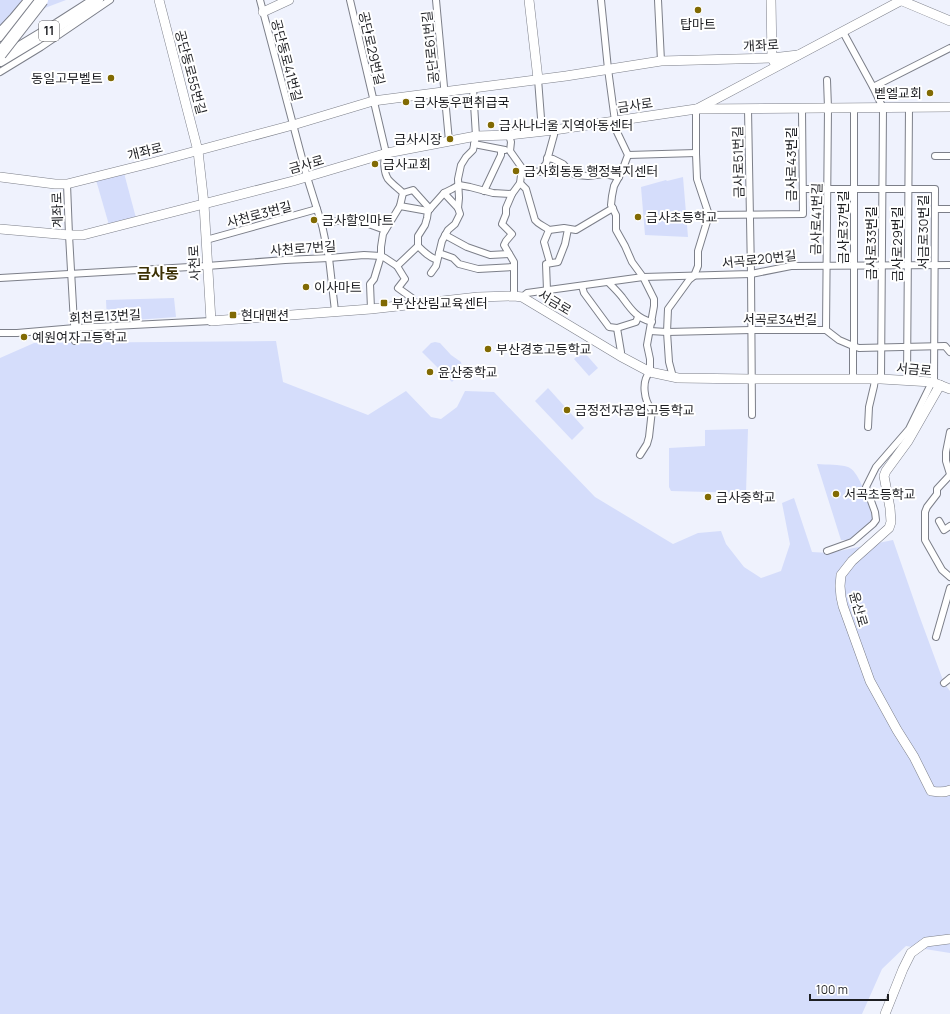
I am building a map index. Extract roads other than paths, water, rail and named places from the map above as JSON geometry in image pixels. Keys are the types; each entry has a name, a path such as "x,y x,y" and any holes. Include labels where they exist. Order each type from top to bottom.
{"highway":[{"path":"0,34 15,19 30,0"},
{"path":"0,53 42,0"},
{"name":"11","path":"0,53 82,0"},
{"name":"11","path":"0,60 97,0"}],"street":[{"path":"0,72 41,47 110,0"},
{"name":"공단동로55번길","path":"159,0 198,151 204,204"},
{"name":"공단동로41번길","path":"260,0 293,125"},
{"path":"263,12 289,0"},
{"name":"공단로29번길","path":"350,0 373,101"},
{"name":"공단로61번길","path":"436,0 445,92"},
{"path":"529,0 542,131"},
{"path":"601,0 614,120 617,132 628,155 614,186 611,205 616,215 616,230 632,262 643,277 654,299 652,322 647,345 650,359 650,372 647,375 644,387 648,406 652,410 650,437 640,455"},
{"path":"658,0 661,61"},
{"path":"771,0 772,58 776,68"},
{"path":"901,0 950,21"},
{"name":"개좌로","path":"0,177 55,184 67,184 198,151 373,101 661,61 798,56 901,0"},
{"path":"843,32 883,108"},
{"path":"873,87 950,48"},
{"name":"금사로","path":"696,109 798,56"},
{"path":"827,80 828,108"},
{"path":"431,273 436,266 442,241 448,230 455,224 460,214 458,208 458,179 461,165 473,150 475,140 473,88"},
{"path":"445,92 450,141"},
{"path":"724,94 728,109"},
{"path":"373,101 386,154 384,157 384,164 388,179 403,193"},
{"name":"금사로","path":"0,229 83,236 307,177 386,154 450,141 475,140 554,130 696,109 950,107"},
{"name":"금사로41번길","path":"826,330 828,108"},
{"name":"금사로37번길","path":"853,379 854,108"},
{"name":"금사로33번길","path":"878,379 882,348 883,108"},
{"name":"금사로29번길","path":"907,381 909,108"},
{"path":"673,377 669,362 667,332 668,309 689,280 694,276 698,266 698,250 708,216 697,179 696,109"},
{"name":"금사로51번길","path":"748,109 752,274 752,416"},
{"name":"금사로43번길","path":"750,215 802,214 802,109"},
{"path":"293,125 322,225 329,258 335,311"},
{"path":"509,135 511,142 510,151 522,168 539,172 546,164 554,130"},
{"path":"475,140 501,150 510,151"},
{"path":"484,191 501,155 501,150"},
{"path":"628,155 696,153"},
{"path":"935,156 950,156"},
{"path":"547,158 563,164 570,172 576,175 588,176 604,174 619,177"},
{"path":"211,321 371,309 478,298 518,297 514,262 504,245 512,234 502,224 506,214 506,208 512,194 520,183 522,168"},
{"path":"520,183 526,189 535,220 549,230 576,230 613,208"},
{"name":"계좌로","path":"67,184 69,236"},
{"path":"413,304 412,298 398,288 405,278 397,266 418,246 418,236 425,225 429,210 444,193 459,185 493,193 512,194"},
{"name":"서금로30번길","path":"802,189 935,189 934,347 936,383"},
{"path":"403,193 413,190 429,210"},
{"path":"371,309 370,284 374,279 381,256 383,234 400,206 403,193"},
{"path":"444,193 458,208"},
{"name":"사천로","path":"204,204 211,321"},
{"path":"400,206 429,210"},
{"path":"935,208 950,209"},
{"name":"사천로3번길","path":"206,240 317,209"},
{"name":"금사로51번길","path":"708,216 750,215"},
{"path":"322,225 348,218 385,230"},
{"path":"548,264 558,262 565,244 568,229"},
{"path":"547,290 548,264 544,242 549,230"},
{"path":"445,235 467,247 490,254 509,254"},
{"path":"69,236 75,341"},
{"path":"418,246 431,258 438,256 453,258 459,264 478,269 514,267"},
{"name":"사천로7번길","path":"0,278 71,275 364,255 381,256 397,266"},
{"name":"서곡로20번길","path":"518,297 527,293 643,277 752,274 791,266 950,265"},
{"path":"609,282 638,317 652,322"},
{"path":"582,286 584,293 609,327 617,328 636,322 638,317"},
{"name":"서금로","path":"518,297 650,372 673,377 752,379 878,379 936,383 950,388"},
{"name":"회천로13번길","path":"0,333 211,321"},
{"path":"617,328 621,352 620,356"},
{"name":"서곡로34번길","path":"650,331 826,330 840,340 859,348 945,346 950,352"},
{"path":"868,427 869,407 874,386 878,379"},
{"path":"827,551 852,542 876,520 875,512 866,487 876,467 909,429 936,383"},
{"name":"윤산로","path":"936,383 908,441 884,476 890,508 891,522 889,528 852,561 841,575 840,597 870,681 914,757 931,791 946,792 950,790"},
{"path":"950,432 946,452 946,461 950,474 936,489 937,494 925,512 925,540 942,570 950,577"},
{"path":"939,521 944,530 950,526"},
{"path":"936,637 950,588"},
{"path":"944,683 950,678"},
{"path":"885,1014 911,953 926,942 950,939"}],"place":[{"name":"탑마트","path":"698,10"},
{"name":"동일고무벨트","path":"111,78"},
{"name":"벧엘교회","path":"930,93"},
{"name":"금사동우편취급국","path":"406,102"},
{"name":"금사나너울 지역아동센터","path":"491,125"},
{"name":"금사시장","path":"450,139"},
{"name":"금사교회","path":"375,164"},
{"name":"금사회동동 행정복지센터","path":"516,171"},
{"name":"금사초등학교","path":"638,217"},
{"name":"금사할인마트","path":"314,220"},
{"name":"이사마트","path":"306,287"},
{"name":"부산산림교육센터","path":"384,303"},
{"name":"현대맨션","path":"233,315"},
{"name":"예원여자고등학교","path":"24,337"},
{"name":"부산경호고등학교","path":"488,349"},
{"name":"윤산중학교","path":"430,372"},
{"name":"금정전자공업고등학교","path":"567,410"},
{"name":"서곡초등학교","path":"836,494"},
{"name":"금사중학교","path":"708,497"}],"district":[{"name":"금사동","path":"158,274"}]}
